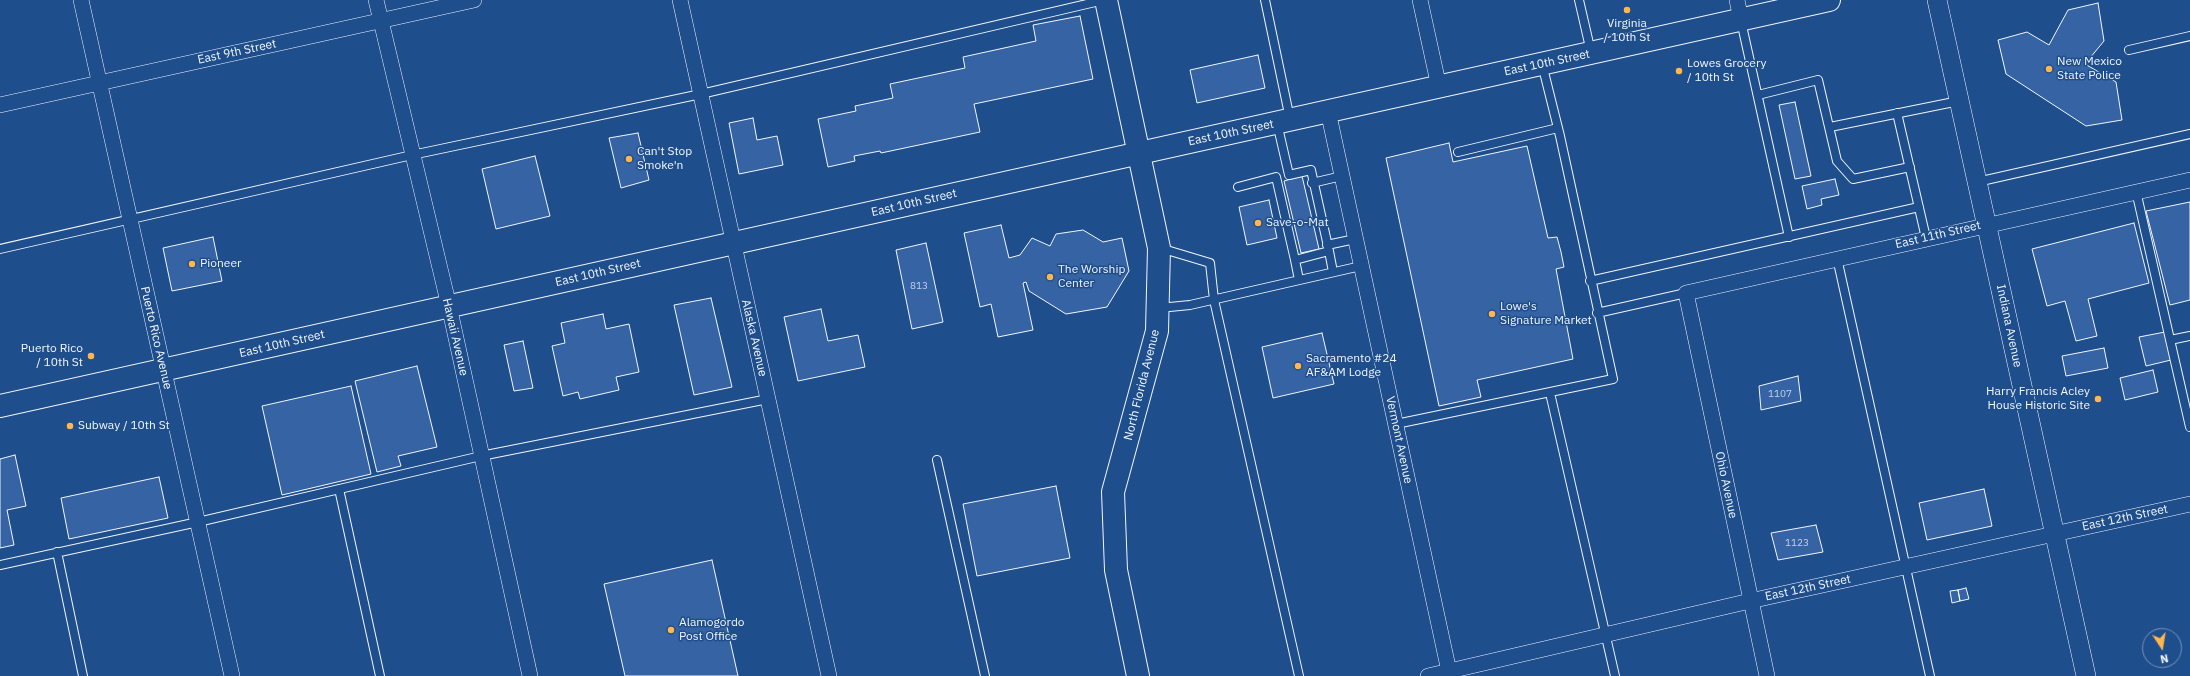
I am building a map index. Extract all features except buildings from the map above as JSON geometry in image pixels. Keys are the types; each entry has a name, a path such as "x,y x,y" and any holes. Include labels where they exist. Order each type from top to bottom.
{"main road":[{"name":"North Florida Avenue","path":"1105,0 1140,153 1159,248 1157,331 1113,492 1116,570 1138,676"},
{"name":"East 10th Street","path":"0,406 1591,53 1739,10 1829,0"}],"street":[{"name":"Puerto Rico Avenue","path":"81,0 232,676"},
{"name":"Hawaii Avenue","path":"376,0 448,306 530,676"},
{"name":"East 9th Street","path":"0,105 474,0"},
{"name":"Alaska Avenue","path":"680,0 830,676"},
{"path":"1420,0 1439,87"},
{"name":"Indiana Avenue","path":"1937,0 2086,676"},
{"name":"Vermont Avenue","path":"1328,111 1449,674"},
{"name":"East 11th Street","path":"1686,294 1987,224 2190,180"},
{"name":"Ohio Avenue","path":"1686,294 1767,676"},
{"name":"East 12th Street","path":"1428,676 1449,674 1606,634 1750,600 2190,504"}],"lane":[{"path":"0,249 412,155 700,94 1105,0"},
{"path":"1264,0 1284,121 1289,174"},
{"path":"1579,0 1591,53"},
{"path":"1739,10 1789,237"},
{"path":"2129,50 2190,36"},
{"path":"1396,424 1613,380 1590,281 1558,128 1542,64"},
{"path":"1758,95 1818,80 1837,161 1853,179 1910,167"},
{"path":"1830,127 1959,101"},
{"path":"1897,113 1926,238"},
{"path":"1458,152 1558,128"},
{"path":"1977,182 2190,134"},
{"path":"1238,187 1311,170 1311,195 1320,233 1328,248 1333,272"},
{"path":"1312,183 1342,176"},
{"path":"1276,178 1285,201 1293,239 1299,280"},
{"path":"2136,191 2190,427"},
{"path":"1590,281 1919,207"},
{"path":"1295,260 1355,239"},
{"path":"1159,248 1210,263 1214,300 1299,676"},
{"path":"1837,258 1930,676"},
{"path":"1158,308 1190,305 1361,266"},
{"path":"1598,313 1686,294"},
{"path":"2170,340 2190,336"},
{"path":"1550,393 1615,676"},
{"path":"0,565 198,522 482,456 768,398"},
{"path":"938,460 985,676"},
{"path":"339,489 380,676"},
{"path":"57,552 83,676"}],"place":[{"name":"Virginia / 10th St","path":"1627,10"},
{"name":"New Mexico State Police","path":"2049,69"},
{"name":"Lowes Grocery / 10th St","path":"1679,71"},
{"name":"Can't Stop Smoke'n","path":"629,159"},
{"name":"Save-o-Mat","path":"1258,223"},
{"name":"Pioneer","path":"192,264"},
{"name":"The Worship Center","path":"1050,277"},
{"name":"Lowe's Signature Market","path":"1492,314"},
{"name":"Puerto Rico / 10th St","path":"91,356"},
{"name":"Sacramento #24 AF&AM Lodge","path":"1298,366"},
{"name":"Harry Francis Acley House Historic Site","path":"2098,399"},
{"name":"Subway / 10th St","path":"70,426"},
{"name":"Alamogordo Post Office","path":"671,630"}]}
